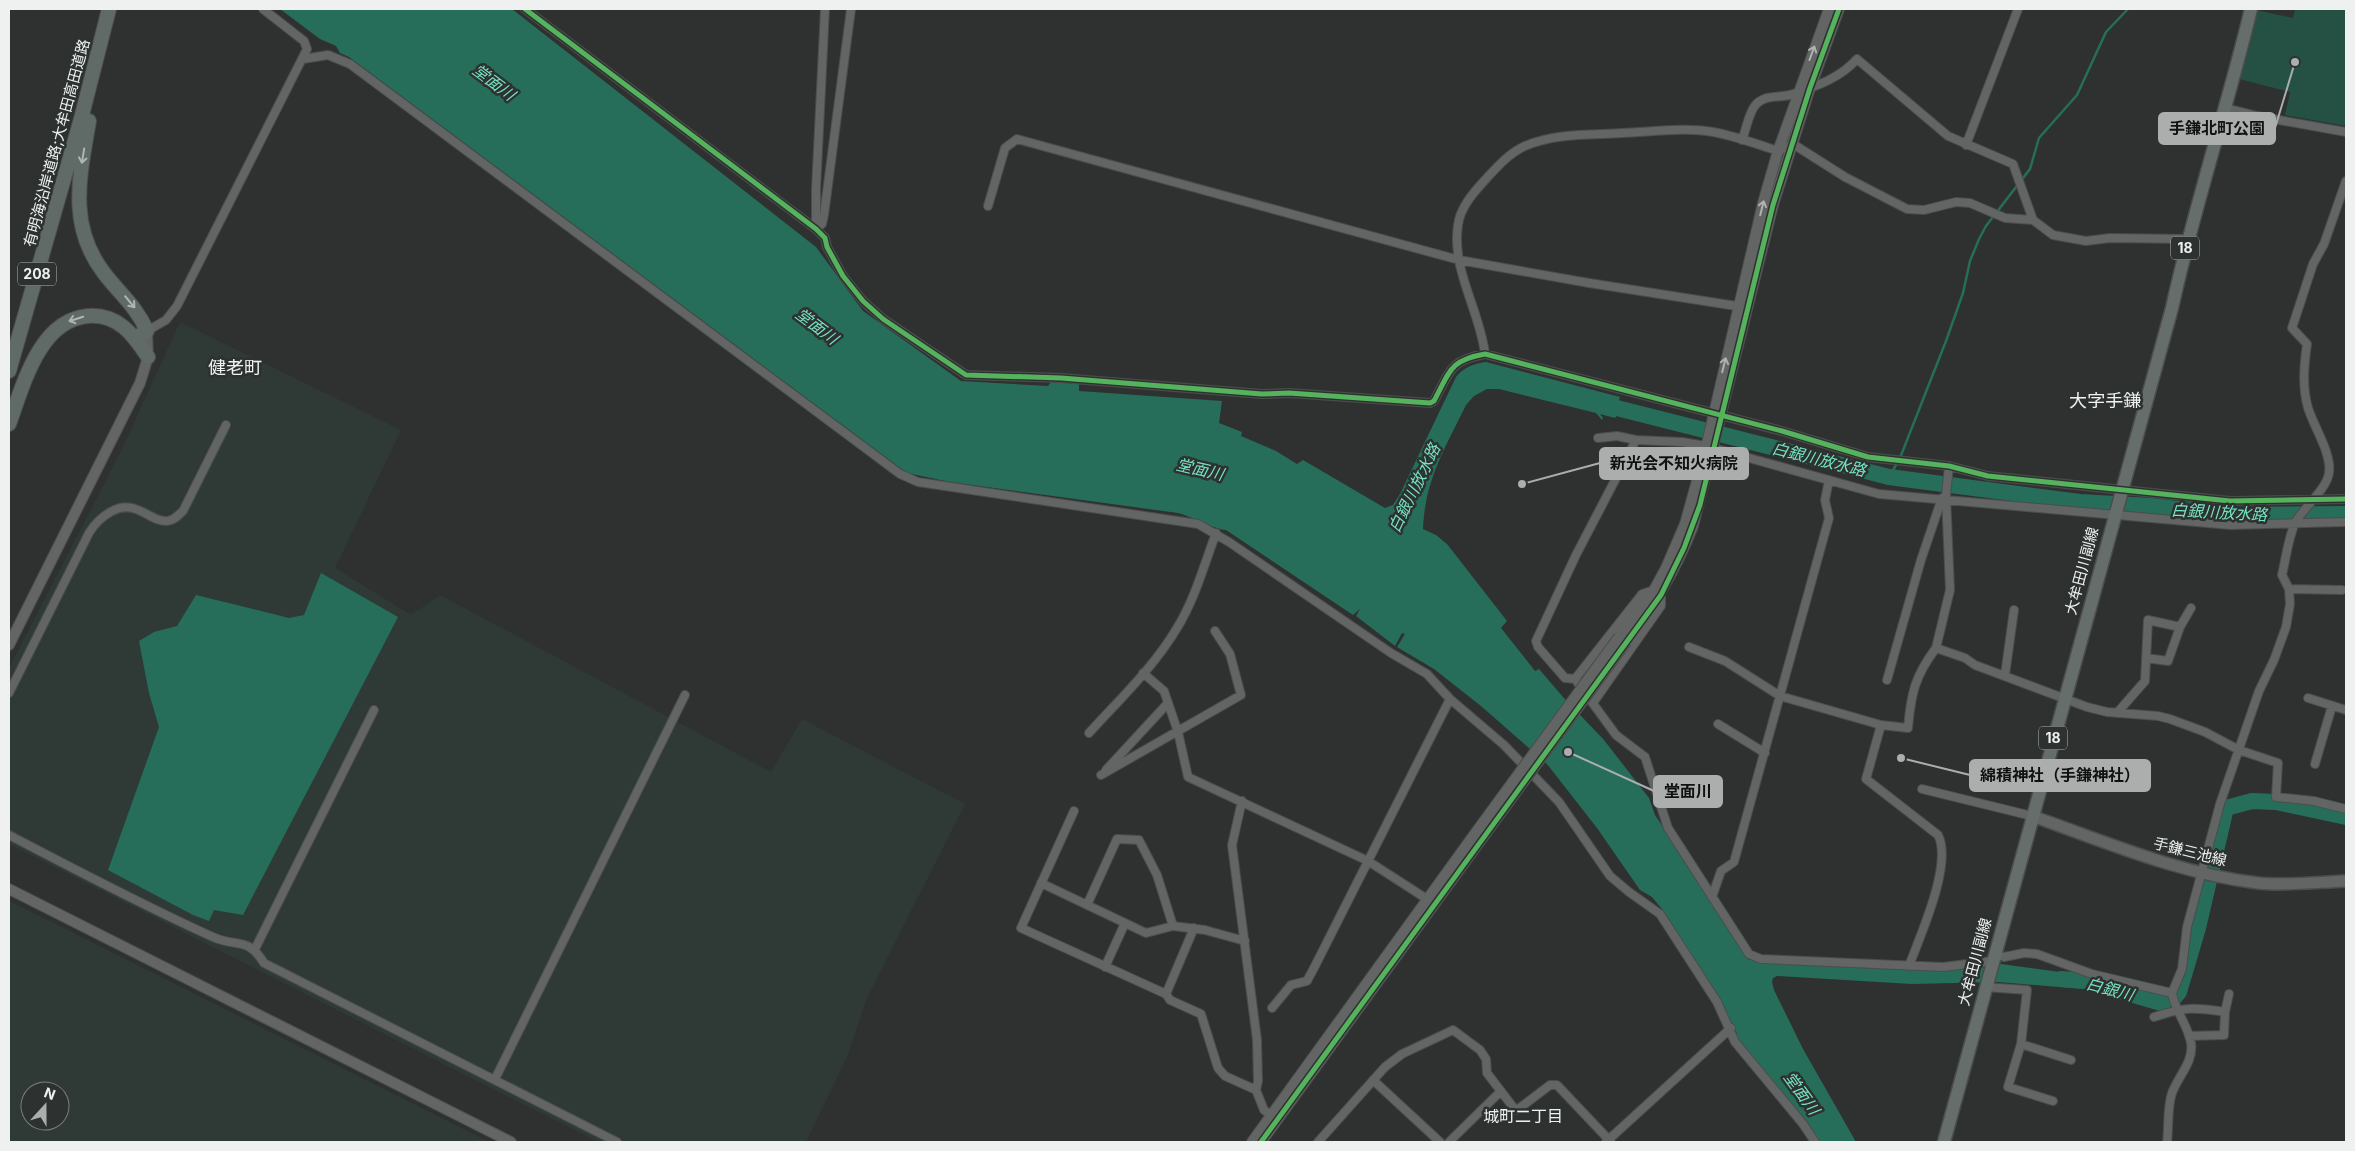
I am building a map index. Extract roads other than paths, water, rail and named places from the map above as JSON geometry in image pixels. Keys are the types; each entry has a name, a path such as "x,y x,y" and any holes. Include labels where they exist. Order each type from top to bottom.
{"highway":[{"name":"有明海沿岸道路;大牟田高田道路","path":"9,371 65,177 103,39 109,9"},
{"path":"103,39 82,162 78,210 86,244 95,261 136,309 147,331 134,338"},
{"path":"9,343 48,221 65,177"},
{"path":"9,424 38,355 48,339 62,325 83,317 107,317 124,327 148,357"}],"main road":[{"name":"大牟田川副線","path":"1944,1142 2172,308 2187,239 2226,108 2252,9"},
{"name":"手鎌三池線","path":"2032,816 2160,862 2217,876 2260,883 2346,881"}],"street":[{"path":"9,645 130,406 148,357 147,331 166,320 177,306 307,49 304,41 263,9"},
{"path":"525,9 767,194 816,229 825,238 826,247 843,276 863,301 883,319 966,375 1061,378 1262,394 1430,403 1434,401 1447,375 1458,361 1465,357 1485,354 1782,431 1868,458 1988,476 2230,501 2275,502 2313,498 2346,499"},
{"path":"816,229 824,9"},
{"path":"816,229 822,224 824,215 851,9"},
{"path":"1252,1142 1274,1118 1657,592 1674,572 1693,526 1778,151 1829,9"},
{"path":"1743,307 1810,88 1839,9"},
{"path":"1966,145 2018,9"},
{"path":"303,59 328,55 350,64 900,474 918,482 1194,522 1216,533 1391,653 1427,674 1450,699 1504,745 1559,802 1610,876 1660,914 1731,1028 1736,1042 1815,1142"},
{"path":"1742,140 1754,107 1762,99 1798,92 1830,80 1848,69 1856,59 1948,136 2013,164 2034,220 2054,235 2086,241 2110,238 2187,239"},
{"path":"2226,108 2257,116 2346,132"},
{"path":"1485,354 1479,320 1459,260 1458,224 1463,208 1475,191 1496,169 1523,146 1545,139 1568,136 1668,129 1712,132 1778,151 1793,144"},
{"path":"988,206 1005,148 1017,138 1459,260 1589,284 1743,307"},
{"path":"1793,144 1845,176 1907,209 1924,210 1956,202 1970,203 2005,218 2034,220"},
{"path":"2167,1142 2172,1094 2191,1057 2189,1036 2184,1020 2176,1009 2172,993 2182,969 2187,927 2204,872 2220,804 2259,691 2274,660 2286,627 2290,604 2289,589 2282,575 2296,523 2329,474 2329,462 2308,407 2304,382 2307,344 2292,328 2313,264 2344,200 2346,181"},
{"path":"9,693 90,533 99,519 114,511 129,507 136,508 161,521 169,521 175,518 183,511 226,425"},
{"path":"1598,438 1617,436 1636,440 1682,442 1710,447 1879,494 1945,497 2230,525 2346,522"},
{"path":"1636,440 1576,555 1536,641 1538,647 1565,678 1575,679 1616,735 1645,757 1668,828 1749,954 1761,959 1820,960 1943,967 2024,953 2036,954 2092,974 2172,993"},
{"path":"1689,647 1725,661 1780,696 1881,725 1908,728 1911,693 1924,664 1936,648 1950,590 1945,497 1949,469"},
{"path":"1712,897 1721,871 1734,862 1765,753 1829,518 1825,500 1829,480"},
{"path":"1887,680 1921,560 1945,497"},
{"path":"1089,733 1142,673 1176,629 1190,603 1216,533"},
{"path":"2289,589 2342,590"},
{"path":"1575,679 1642,594 1657,592"},
{"path":"1593,703 1661,606 1657,592"},
{"path":"2146,658 2168,662 2180,627 2191,608"},
{"path":"2005,675 2014,610"},
{"path":"2117,713 2145,681 2148,620 2180,627"},
{"path":"1168,703 1101,775 1241,695 1230,654 1215,631"},
{"path":"1936,648 2087,707 2117,713 2158,716 2204,732 2239,750 2278,763 2276,797 2346,808"},
{"path":"1142,673 1164,691 1178,732 1188,777 1368,861 1431,901"},
{"path":"495,1079 685,695"},
{"path":"2308,698 2346,710"},
{"path":"1272,1008 1291,985 1307,981 1450,699"},
{"path":"2315,764 2332,706"},
{"path":"255,949 374,710"},
{"path":"1718,724 1765,753"},
{"path":"1881,725 1866,779 1938,835 1941,842 1939,880 1933,903 1909,966"},
{"path":"1922,789 2032,816"},
{"path":"1242,801 1232,845 1258,1040 1258,1081 1256,1090 1264,1110 1274,1118"},
{"path":"1074,811 1021,928 1166,994 1170,1000 1201,1014 1218,1068 1224,1076 1256,1090"},
{"path":"9,835 187,925 224,942 238,942 255,949 264,963 617,1142"},
{"path":"1086,905 1117,839 1139,840 1157,875 1173,926"},
{"path":"1041,883 1146,933 1173,926 1194,928 1245,942"},
{"path":"9,889 511,1142"},
{"path":"1105,967 1125,923"},
{"path":"1166,994 1194,928"},
{"path":"1985,987 2027,990 2022,1044 2008,1087 2053,1101"},
{"path":"2189,1036 2224,1035 2225,1012 2229,994"},
{"path":"2154,1017 2176,1009 2194,1007 2225,1012"},
{"path":"1318,1142 1385,1066 1402,1054 1453,1030 1480,1050 1486,1058 1487,1073 1517,1110 1550,1085 1557,1085 1609,1141 1731,1028"},
{"path":"2022,1044 2071,1060"},
{"path":"1373,1080 1440,1142"},
{"path":"1449,1142 1500,1090"},
{"path":"1261,1142 1274,1118"}],"water":[{"path":"280,9 512,9 816,247 863,311 961,381 1048,386 1051,382 1079,384 1079,391 1222,401 1219,423 1242,432 1241,436 1276,451 1297,464 1303,460 1385,508 1393,505 1400,494 1456,377 1469,366 1486,362 1620,397 1618,403 1624,405 1620,416 1617,415 1615,418 1600,414 1603,418 1602,420 1596,413 1499,389 1487,389 1474,396 1466,405 1437,465 1428,495 1423,529 1436,535 1447,544 1507,621 1501,628 1535,671 1539,669 1604,740 1649,798 1655,815 1702,884 1748,959 1758,962 1941,970 2001,964 2083,975 2083,989 1998,982 1912,984 1777,976 1773,978 1774,990 1803,1049 1856,1142 1819,1142 1737,1038 1737,1034 1728,1016 1662,909 1652,897 1640,890 1597,828 1547,764 1481,706 1434,669 1397,647 1405,634 1402,633 1395,646 1356,616 1360,609 1353,615 1226,530 1178,513 950,482 907,473 349,57 340,53 336,46 320,39"},
{"path":"321,573 398,617 243,915 214,910 209,921 193,915 108,870 159,727 149,693 139,641 154,632 177,626 196,595 289,618 304,615"}],"waterway":[{"path":"1889,477 1900,458 1946,341 1963,293 1970,261 1979,239 1986,226 2030,169 2039,138 2077,95 2106,32 2128,9"},
{"name":"白銀川放水路","path":"1601,404 1889,477 2080,502 2151,506 2228,515 2346,514"},
{"name":"白銀川","path":"2061,979 2086,981 2168,1005 2179,992 2198,928 2226,808 2252,801 2276,802 2346,817"}],"place":[{"name":"手鎌北町公園","path":"2295,62"},
{"name":"新光会不知火病院","path":"1522,484"},
{"name":"堂面川","path":"1568,752"},
{"name":"綿積神社（手鎌神社）","path":"1901,758"}],"district":[{"name":"健老町","path":"235,368"},
{"name":"大字手鎌","path":"2105,401"},
{"name":"城町二丁目","path":"1523,1116"}]}
